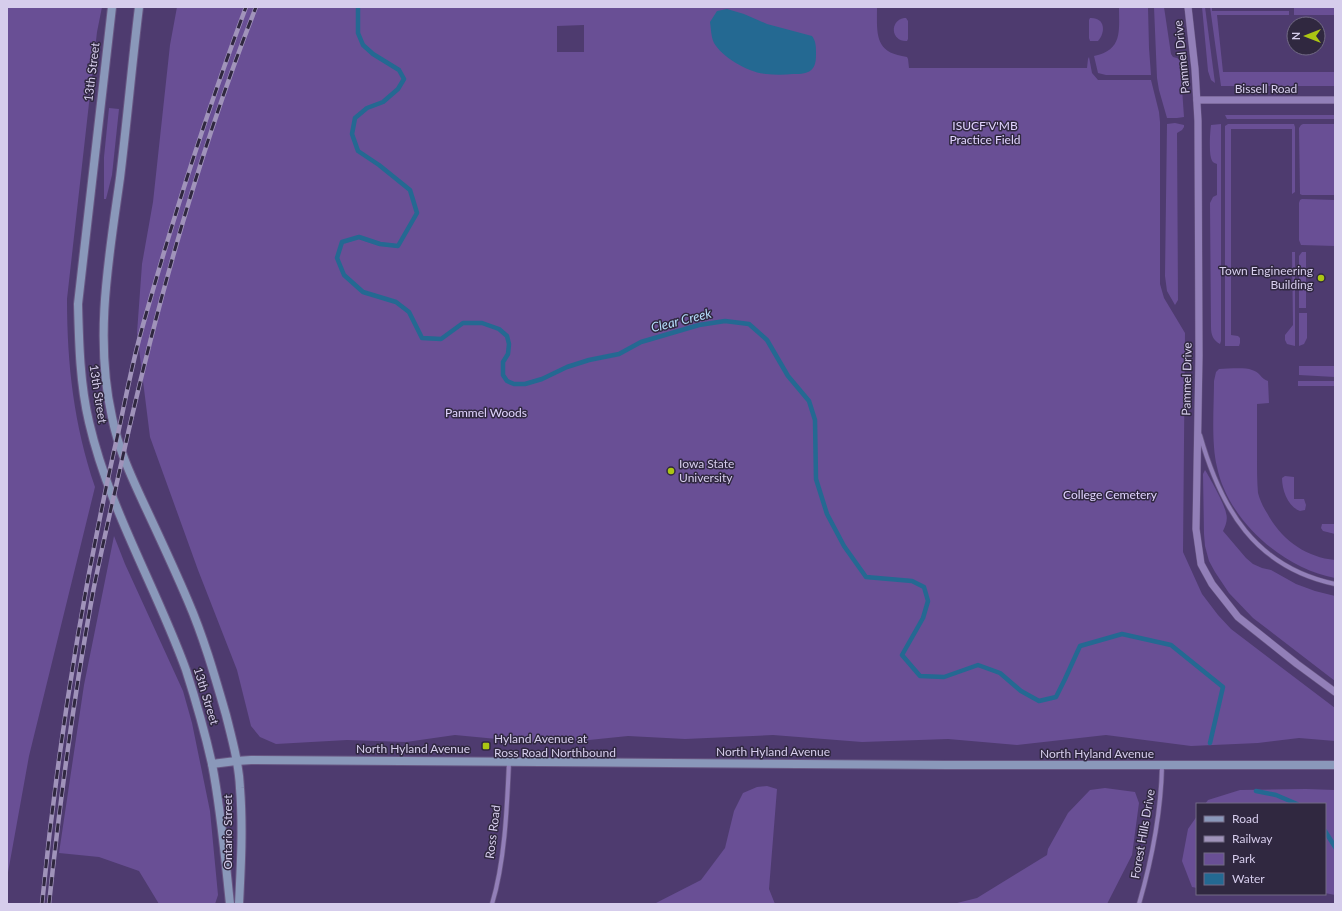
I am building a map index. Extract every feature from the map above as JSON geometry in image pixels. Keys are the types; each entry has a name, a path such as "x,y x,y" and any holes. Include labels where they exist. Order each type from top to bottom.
{"main road":[{"name":"13th Street","path":"112,7 78,304 78,343 82,377 89,422 99,458 117,508 169,626 186,671 212,764"},
{"name":"13th Street","path":"139,7 120,175 104,294 103,336 105,375 111,417 121,451 200,632 217,681 236,761"},
{"name":"North Hyland Avenue","path":"212,764 236,761 1162,766 1335,765"},
{"name":"Ontario Street","path":"236,761 242,818 239,904"},
{"name":"Ontario Street","path":"212,764 223,834 230,904"}],"street":[{"name":"Pammel Drive","path":"1188,7 1197,100 1199,282 1196,529 1201,564 1212,584 1238,617 1296,664 1335,692"},
{"name":"Bissell Road","path":"1197,100 1335,100"},
{"path":"1198,428 1204,451 1218,488 1237,521 1250,536 1262,549 1289,568 1308,576 1335,584"},
{"name":"Ross Road","path":"492,904 496,889 502,846 510,762"},
{"name":"Forest Hills Drive","path":"1139,904 1146,881 1160,804 1162,766"}],"green space":[{"path":"7,7 102,7 97,32 67,299 68,348 73,394 82,441 95,487 29,756 7,878"},
{"name":"Pammel Woods","path":"177,7 877,7 878,34 883,47 896,55 907,57 909,68 1087,68 1089,57 1092,73 1098,80 1151,80 1160,122 1160,284 1164,298 1185,333 1183,552 1202,594 1231,629 1335,708 1335,741 1299,738 1258,743 1191,746 1106,735 1017,745 948,739 862,742 773,735 685,739 628,736 589,740 528,742 455,735 406,742 347,740 276,744 260,737 251,726 237,670 198,570 150,437 137,333 142,264 153,202 170,45","holes":["584,25 584,52 557,52 557,26"]},
{"path":"1119,7 1148,7 1151,75 1106,75 1098,73 1094,56 1110,49 1115,44 1119,31"},
{"path":"1154,7 1164,7 1171,54 1173,57 1180,60 1184,117 1167,118 1159,90 1157,78"},
{"path":"1202,7 1205,7 1215,83 1211,80 1208,71"},
{"path":"1210,7 1212,7 1212,11 1289,11 1289,15 1217,15 1223,72 1335,72 1335,86 1221,86"},
{"path":"1294,7 1335,7 1335,15 1294,15"},
{"path":"904,18 908,21 907,41 898,38 894,31 896,23"},
{"path":"1090,18 1099,20 1103,26 1101,37 1098,41 1090,41"},
{"path":"109,108 119,109 112,175 106,199 104,199 104,157"},
{"path":"1225,115 1335,115 1335,119 1227,119"},
{"path":"1175,123 1184,125 1184,127 1177,133 1178,300 1175,305 1167,291 1165,276 1167,124"},
{"path":"1221,124 1220,344 1214,339 1211,330 1210,203 1213,197 1217,195 1217,164 1211,159 1210,142 1211,125"},
{"path":"1228,124 1294,124 1295,127 1295,192 1292,194 1292,129 1231,129 1231,335 1238,336 1240,338 1239,346 1225,346 1225,126"},
{"path":"1303,124 1335,124 1335,195 1300,194 1299,128"},
{"path":"1302,199 1335,200 1335,246 1301,245 1299,240 1299,203"},
{"path":"1292,252 1295,252 1295,346 1287,344 1285,340 1285,335 1293,325"},
{"path":"1302,252 1306,252 1306,308 1299,308 1299,256"},
{"path":"1299,313 1307,313 1307,338 1304,344 1299,346"},
{"path":"1299,366 1335,366 1335,377 1299,375"},
{"path":"1219,369 1249,369 1257,372 1268,381 1269,403 1257,404 1257,476 1259,496 1264,508 1273,522 1287,539 1304,551 1335,560 1335,578 1315,573 1296,564 1260,539 1245,523 1223,487 1215,457 1213,424 1214,381 1216,372"},
{"path":"1298,381 1335,381 1335,386 1298,386"},
{"path":"1205,470 1227,515 1226,524 1223,531 1246,558 1253,564 1271,570 1296,584 1335,596 1335,681 1253,618 1229,593 1215,572 1209,561 1205,546 1203,474"},
{"path":"1285,476 1294,477 1294,499 1304,499 1306,505 1305,510 1300,511 1296,509 1286,498 1282,483 1282,478"},
{"path":"1322,524 1335,524 1335,534 1323,531 1321,528"},
{"path":"114,536 125,564 183,691 192,723 210,811 218,895 215,904 159,904 139,871 99,857 59,853 84,685"},
{"path":"767,786 777,789 769,889 775,904 654,904 701,880 725,848 734,811 743,793 757,787"},
{"path":"1105,788 1135,792 1139,803 1132,855 1107,904 953,904 977,898 1047,855 1048,849 1068,813 1090,790"},
{"path":"1240,790 1335,790 1335,895 1326,893 1326,803 1206,803 1208,800"},
{"path":"1196,817 1196,888 1192,887 1182,861 1188,829"}],"water":[{"path":"727,9 744,14 767,24 812,36 816,49 815,65 807,73 780,75 752,71 729,59 714,43 710,22 717,11"}],"waterway":[{"name":"Clear Creek","path":"358,7 358,33 363,45 373,54 399,70 404,79 398,89 383,102 367,108 355,118 352,134 358,151 379,165 410,190 417,213 398,246 380,244 359,237 342,242 337,258 344,275 363,292 396,302 409,312 422,338 441,339 463,323 482,323 499,329 507,336 509,344 508,354 503,362 503,375 507,381 514,384 525,384 542,379 567,367 589,360 619,354 641,342 699,325 725,321 749,324 767,340 788,376 809,401 815,420 816,479 827,514 844,546 866,577 912,581 924,587 928,601 923,618 902,655 920,676 944,677 978,665 1000,673 1021,691 1039,701 1056,697 1080,646 1122,634 1171,645 1223,687 1210,743"},
{"name":"Clear Creek","path":"1256,791 1276,795 1295,803"},
{"name":"Clear Creek","path":"1326,833 1335,847"}],"railway":[{"path":"42,904 55,790 71,676 102,507 131,372 178,205 204,125 246,7"},
{"path":"49,904 68,748 86,631 97,571 129,429 169,269 218,111 256,7"}],"place":[{"name":"Town Engineering Building","path":"1321,278"},
{"name":"Iowa State University","path":"671,471"},
{"name":"Hyland Avenue at Ross Road Northbound","path":"486,746"}],"park label":[{"name":"ISUCF'V'MB Practice Field","path":"985,133"},
{"name":"College Cemetery","path":"1110,495"}]}
